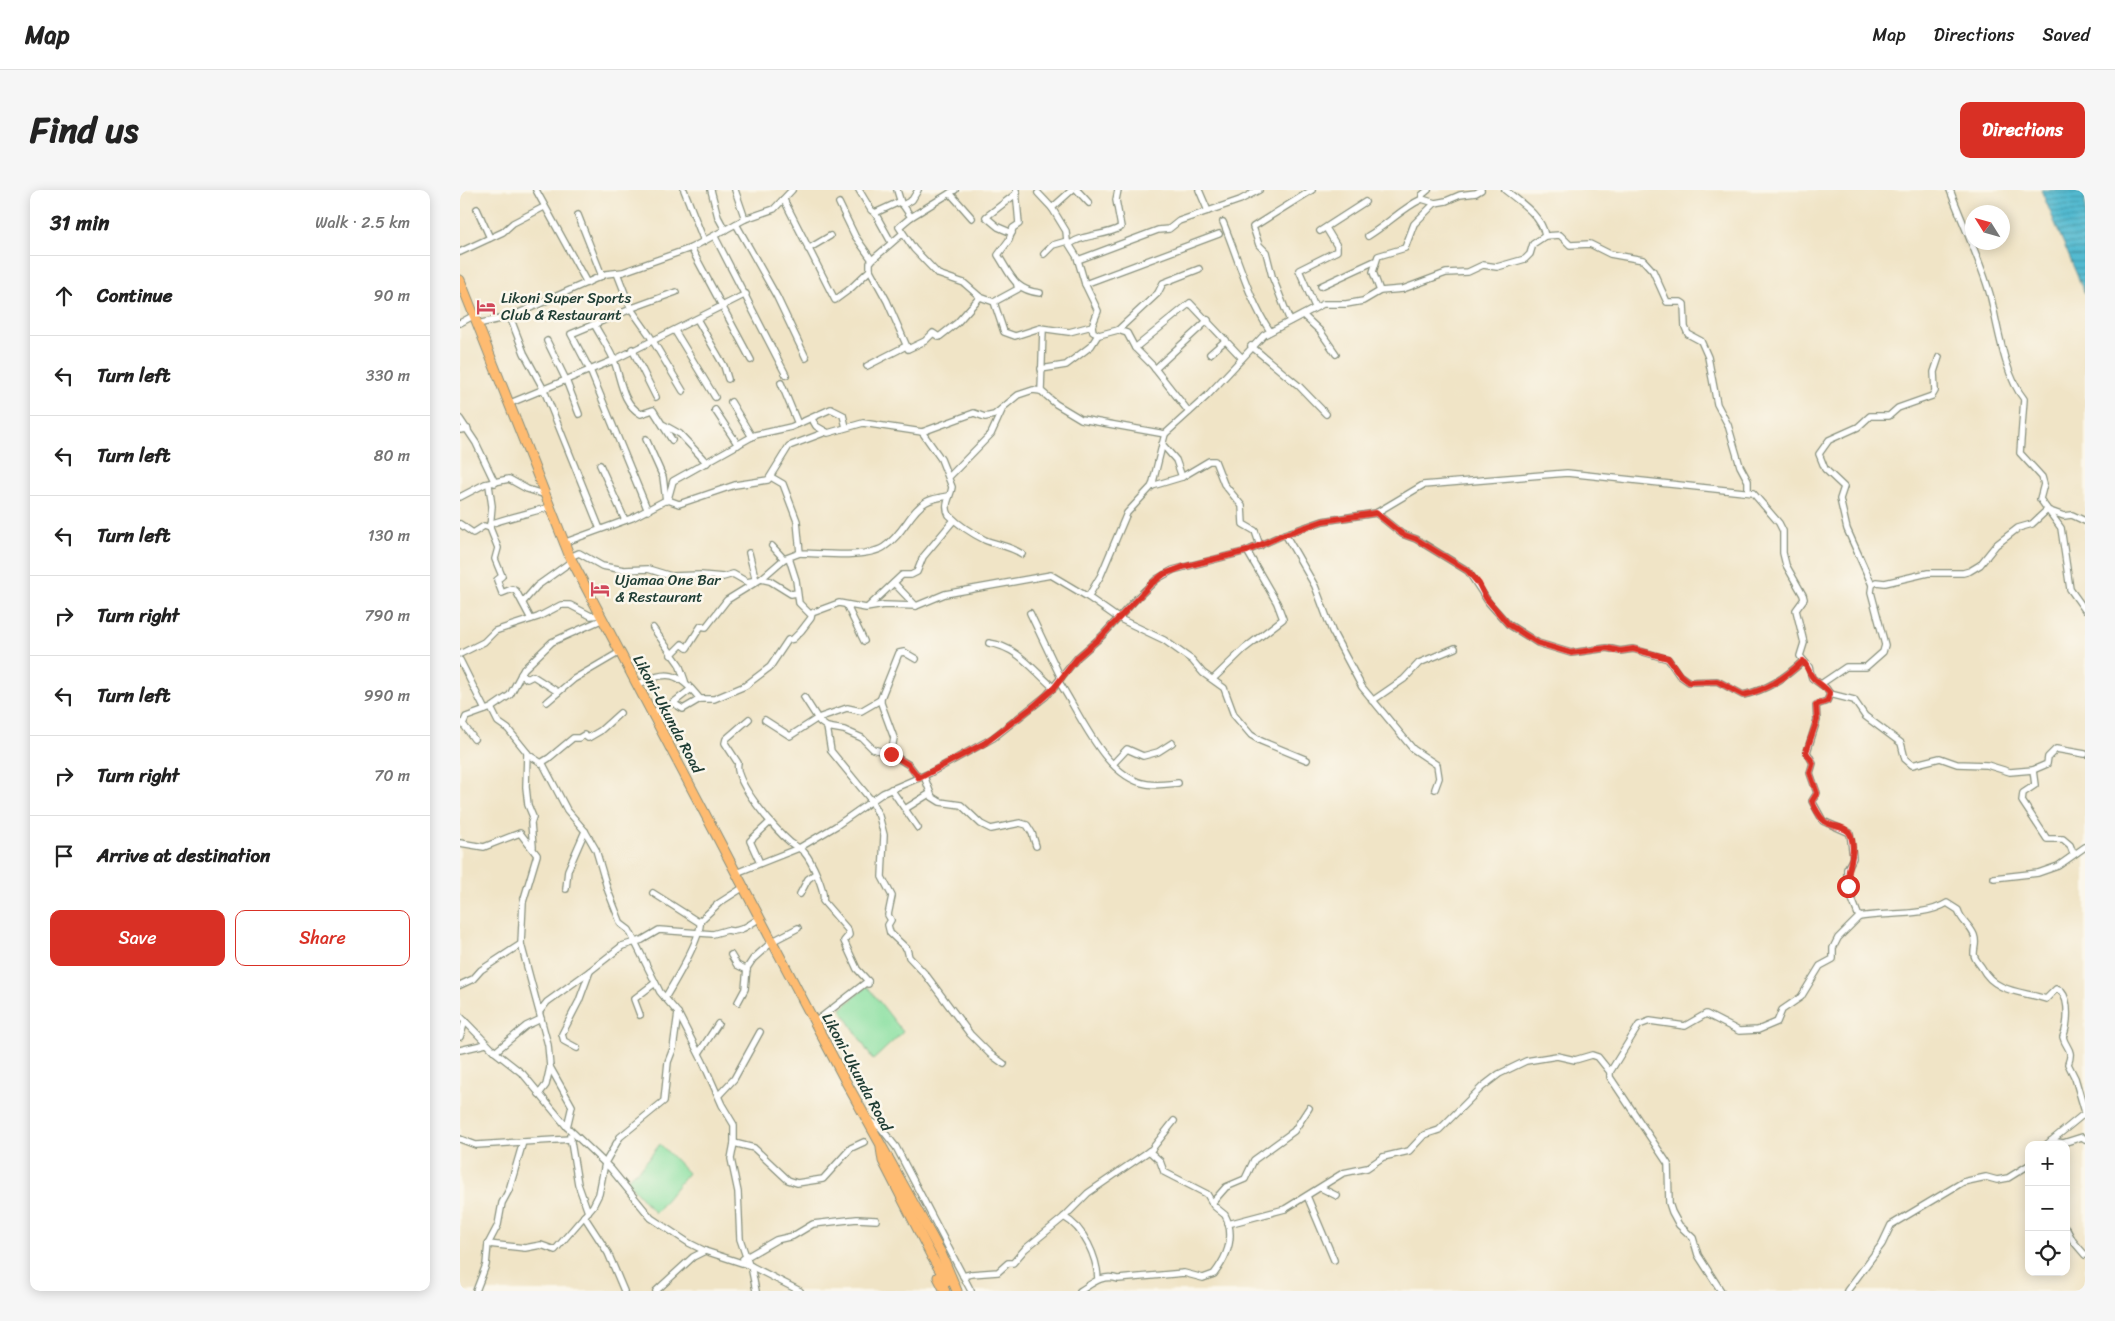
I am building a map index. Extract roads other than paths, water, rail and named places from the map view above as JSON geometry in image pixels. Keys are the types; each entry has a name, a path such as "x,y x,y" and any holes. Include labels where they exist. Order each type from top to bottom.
{"highway":[{"name":"Likoni-Ukunda Road","path":"460,280 571,559 881,1147 889,1157 941,1252 952,1291"},
{"name":"Likoni-Ukunda Road","path":"881,1147 883,1161 932,1257 957,1291"},
{"path":"941,1252 964,1291"},
{"path":"932,1257 945,1291"}],"street":[{"path":"536,190 587,283"},
{"path":"684,190 704,241"},
{"path":"711,190 718,217 725,230"},
{"path":"734,190 745,219"},
{"path":"858,190 875,213 891,242"},
{"path":"897,190 902,204 911,217"},
{"path":"875,213 899,202 902,204 912,200 918,190"},
{"path":"1052,208 1072,190"},
{"path":"1077,190 1089,203"},
{"path":"1044,254 1053,245 1069,243 1121,227 1116,200 1118,190"},
{"path":"1199,190 1208,211"},
{"path":"1078,260 1158,230 1169,229 1179,221 1240,200 1259,190"},
{"path":"1290,321 1272,276 1266,252 1258,245 1253,227 1312,190"},
{"path":"1368,236 1382,228 1411,204 1422,199 1428,190"},
{"path":"1422,199 1435,202 1446,201 1460,195 1476,194 1481,190"},
{"path":"1505,190 1516,197 1540,220 1545,236"},
{"path":"1950,190 1988,291 1999,340 2015,388 2024,399 2020,453 2042,478 2044,484 2040,495 2047,510 2061,528 2070,589 2085,610"},
{"path":"460,323 510,317 602,276 617,273 692,248 716,237 745,219 774,209 790,191"},
{"path":"972,218 953,192 911,217 899,227 902,234 939,274 964,283 980,297 994,302 1015,293 1018,289 1017,285"},
{"path":"1012,233 998,227 986,217 1016,192"},
{"path":"1016,192 1019,224 998,255 1017,285 1029,292 1040,292"},
{"path":"1038,193 1052,208 1066,231 1069,243 1078,260 1085,284 1098,308 1098,317 1093,330 1091,346 1066,365 1041,369"},
{"path":"784,200 836,300 870,270"},
{"path":"1315,307 1298,270 1337,251 1336,246 1323,229 1365,202"},
{"path":"1321,286 1375,261 1383,253 1405,248 1414,224 1435,202"},
{"path":"839,203 855,236 872,260"},
{"path":"460,252 490,238 544,207"},
{"path":"477,209 490,238"},
{"path":"578,216 602,276"},
{"path":"1223,222 1252,292 1254,306 1270,331"},
{"path":"736,224 780,302 806,358"},
{"path":"902,234 872,260 870,270 887,302 906,346 910,350 933,333 939,337 957,323 980,297"},
{"path":"1085,284 1219,234"},
{"path":"1152,486 1165,434 1242,358 1251,346 1270,331 1315,307 1328,303 1346,304 1363,300 1380,291 1403,289 1446,273 1468,272 1483,265 1497,267 1525,259 1530,254 1533,244 1545,236 1556,234 1570,245 1590,244 1610,254 1643,260 1653,272 1667,302 1681,302 1684,304 1685,327 1690,336 1701,341 1708,357 1717,404 1731,433 1740,466 1746,474 1748,492"},
{"path":"808,249 830,236"},
{"path":"716,237 786,375"},
{"path":"692,248 751,360"},
{"path":"1375,261 1373,272 1380,291"},
{"path":"1118,330 1158,293 1163,283 1199,269"},
{"path":"617,273 632,309 683,391"},
{"path":"648,511 590,370 571,334 676,292"},
{"path":"508,404 614,360 632,349 675,331 746,294"},
{"path":"994,302 1003,330 1009,335 1015,336 1026,331 1043,329 1069,332 1118,330 1127,333 1135,348 1155,369 1189,412"},
{"path":"1135,348 1190,303 1242,358"},
{"path":"1303,315 1320,332 1336,354"},
{"path":"510,317 524,353 544,390 600,529"},
{"path":"697,319 724,366 728,379"},
{"path":"1155,369 1208,320"},
{"path":"594,324 614,360 621,386 634,410 641,414 652,410 664,425 672,440"},
{"path":"1042,391 1043,329"},
{"path":"675,331 715,397"},
{"path":"1210,354 1226,340"},
{"path":"547,341 566,380 578,414"},
{"path":"867,366 906,346"},
{"path":"1251,346 1299,386 1326,414"},
{"path":"632,349 656,397"},
{"path":"1822,684 1846,667 1866,667 1883,652 1885,645 1871,592 1872,585 1847,529 1840,499 1844,487 1825,469 1820,454 1829,440 1858,427 1870,416 1889,416 1898,408 1932,396 1935,390 1934,372 1939,357"},
{"path":"781,382 798,424"},
{"path":"667,500 679,504 735,485 762,482 771,477 789,446 826,432 835,432 846,427 867,423 922,432 972,414 985,417 1002,410 1018,395 1030,390 1042,391 1056,404 1081,419 1165,434"},
{"path":"731,402 752,437"},
{"path":"564,543 648,511 667,500 672,482 752,437 789,428 832,409 842,415 846,427"},
{"path":"715,410 738,445"},
{"path":"949,477 991,434 1002,410"},
{"path":"460,419 468,429 492,484 490,526 498,548 495,559 502,576 497,580 501,592 504,593 512,589 523,602 531,619"},
{"path":"812,419 816,426 826,432"},
{"path":"664,425 680,434 707,463"},
{"path":"460,430 468,429"},
{"path":"922,432 940,459 949,477 952,487 947,511 954,520 986,540 1011,547 1022,554"},
{"path":"646,439 663,477 667,500"},
{"path":"1162,444 1176,460 1182,477"},
{"path":"1088,597 1104,569 1124,520 1132,506 1152,486 1182,477 1209,461 1215,461 1224,484 1242,506 1243,524 1255,531 1260,546"},
{"path":"600,465 625,520"},
{"path":"736,873 799,848 842,822 871,800 891,789 921,777 993,738 1054,688 1078,657 1102,636 1151,584 1164,574 1183,567 1247,551 1285,534 1329,519 1376,513 1423,485 1548,474 1574,474 1748,492 1758,497 1783,531 1782,553 1786,565 1804,598 1796,610 1804,643 1800,656 1809,667 1812,678 1822,684 1830,694 1854,700 1866,716 1901,743 1905,759 1912,765 1940,758 1957,764 1987,766 2010,772 2033,770 2047,764 2048,757 2056,749 2085,754"},
{"path":"771,477 783,484 797,520 800,553"},
{"path":"460,497 485,484 509,479 527,489 546,495"},
{"path":"671,655 682,644 688,648 699,629 702,626 706,627 727,600 786,559 800,553 834,556 883,548 900,534 922,505 931,500 949,496"},
{"path":"460,524 473,532 484,526 490,526 517,517 529,511 550,507"},
{"path":"2047,510 2059,515 2076,516 2085,521"},
{"path":"1872,585 1876,582 1885,583 1928,573 1963,573 1970,571 1980,565 1996,545 2018,528 2032,524 2047,510"},
{"path":"1376,513 1402,534 1416,539 1468,571 1479,584 1486,598 1513,628 1549,648 1571,653 1607,648 1620,651 1633,649 1668,658 1680,675 1689,682 1717,681 1743,695 1765,688 1783,679 1803,661"},
{"path":"866,608 902,575 911,576 917,572 923,557 954,520"},
{"path":"1285,534 1315,586 1336,639 1357,680 1372,701 1413,749 1437,765 1439,778 1434,789"},
{"path":"673,703 684,709 700,699 714,699 745,686 766,671 788,640 793,639 811,618 810,614 799,603 796,580 786,559 772,546"},
{"path":"1213,679 1240,653 1283,619 1277,603 1247,551"},
{"path":"748,553 758,580"},
{"path":"523,602 537,586 579,554 602,566 624,570 648,569 671,576 723,577 733,574 747,582 758,580 770,581 791,594 797,593"},
{"path":"810,614 839,604 866,608 884,604 916,606 944,594 1051,575 1118,618 1164,640 1192,660 1203,673 1224,688 1234,715 1251,735 1261,742 1307,760"},
{"path":"894,583 916,606"},
{"path":"460,654 484,642 495,631 568,604 591,616 600,617"},
{"path":"847,606 864,641"},
{"path":"1030,614 1060,680 1098,750 1141,783 1160,785 1178,783"},
{"path":"474,738 466,730 463,721 468,715 488,709 512,692 521,674 552,642 600,617"},
{"path":"653,628 679,664 680,673 700,699"},
{"path":"989,643 1005,646 1016,652 1054,688"},
{"path":"1372,701 1404,679 1419,663 1455,648"},
{"path":"547,702 593,666 620,652"},
{"path":"765,720 790,736 818,718 847,708 861,712 880,700 891,668 899,652 904,652 916,659"},
{"path":"460,660 488,709 498,722 508,729 527,753 541,762 568,810 585,831 596,850 608,891 621,924 629,930 655,982 678,1014 699,1053 722,1105 734,1125 734,1143 731,1158 738,1192 740,1239 750,1265 756,1291"},
{"path":"521,674 527,679 533,676 558,692"},
{"path":"637,685 662,674 678,677 686,682"},
{"path":"652,713 673,703 691,688"},
{"path":"1830,694 1827,701 1816,705 1817,720 1806,752 1813,763 1810,773 1817,793 1812,801 1823,821 1850,833 1853,858 1848,869 1848,886 1858,917"},
{"path":"804,697 826,727 832,751 871,800 880,816 883,831 882,877 892,896 888,915 891,920 888,926 890,932 907,949 909,957 926,975 970,1034 1004,1064"},
{"path":"880,700 894,738 891,754"},
{"path":"541,762 549,758 573,738 591,737 620,713"},
{"path":"749,719 725,742 738,764 737,767 747,790 770,822 805,853 824,893 823,901 848,930 850,935 844,942 857,969 868,983 815,1022"},
{"path":"826,727 847,731 862,738 873,749 891,754 909,765 921,777 930,794 940,802 961,805 981,824 991,829 1020,824 1027,825 1036,846"},
{"path":"1114,764 1127,749 1143,756 1158,752 1172,743"},
{"path":"527,753 526,787 528,806 533,817 531,823 533,847"},
{"path":"2033,770 2034,786 2023,793 2022,801 2047,839 2063,839 2070,845 2073,853"},
{"path":"891,789 918,828"},
{"path":"905,809 930,794"},
{"path":"760,863 750,841 770,822"},
{"path":"566,889 568,870 585,831"},
{"path":"460,843 484,847 520,833 538,855 523,902 522,944 548,1045 550,1067 546,1085 539,1094"},
{"path":"1994,878 2038,873 2058,866 2073,853 2085,847"},
{"path":"800,894 808,879 815,874"},
{"path":"665,998 689,957 701,929 700,921 711,909 744,887"},
{"path":"653,893 700,923"},
{"path":"1610,1072 1636,1029 1643,1023 1658,1022 1685,1026 1706,1014 1739,1031 1758,1030 1777,1022 1782,1010 1800,997 1820,966 1833,959 1833,948 1838,938 1858,917 1889,912 1913,913 1932,907 1938,908 1947,903 1958,910 1960,918 1972,930 1977,944 1974,954 1977,961 1983,972 1998,985 2010,991 2046,999 2056,989 2062,991 2067,1004 2065,1014 2068,1023 2063,1037 2069,1046 2070,1057 2068,1064 2075,1078 2085,1113 2051,1141"},
{"path":"540,1011 547,1002 622,946 659,930 698,933 739,930 760,918"},
{"path":"738,1002 745,990 747,970 753,959 773,941 798,928"},
{"path":"460,985 473,979 481,970 522,944"},
{"path":"731,955 737,965 747,970"},
{"path":"577,1048 564,1041 562,1036 579,1001 590,971"},
{"path":"640,1015 633,1002 634,999 655,982"},
{"path":"488,1244 526,1248 541,1246 554,1250 586,1214 598,1198 605,1163 622,1134 663,1103 668,1062 673,1049 678,1014"},
{"path":"460,1036 462,1019"},
{"path":"462,1019 494,1052 523,1074 568,1128 605,1163 651,1218 690,1244 705,1251 750,1265 800,1291"},
{"path":"494,1052 526,1026 541,1019"},
{"path":"699,1053 718,1024"},
{"path":"718,1096 734,1079 760,1032"},
{"path":"460,1050 486,1044"},
{"path":"1228,1224 1285,1209 1344,1174 1367,1168 1382,1156 1409,1151 1424,1136 1439,1130 1482,1086 1500,1074 1526,1061 1557,1056 1575,1060 1592,1055 1598,1057 1610,1072 1610,1077 1668,1164 1669,1203 1672,1212 1679,1225 1693,1238 1698,1255 1721,1291"},
{"path":"550,1067 572,1106 568,1128 578,1184 586,1214 608,1253 624,1291"},
{"path":"1212,1203 1226,1187 1245,1179 1254,1160 1294,1131 1309,1108"},
{"path":"866,1118 881,1128 896,1147 971,1291"},
{"path":"963,1276 998,1272 1008,1263 1013,1263 1025,1249 1064,1217 1088,1193 1149,1151 1162,1138 1174,1121"},
{"path":"2067,1141 2082,1137 2085,1139"},
{"path":"460,1139 476,1145 571,1140"},
{"path":"476,1291 486,1265 488,1244 498,1225 502,1203 509,1190 523,1142"},
{"path":"734,1143 754,1148 776,1171 788,1180 797,1182 823,1179 851,1148 864,1142"},
{"path":"1080,1291 1098,1279 1108,1276 1118,1279 1184,1273 1202,1278 1214,1274 1228,1252 1228,1224 1223,1212 1212,1203 1207,1194 1164,1172 1160,1160 1149,1151"},
{"path":"1847,1291 1882,1244 1890,1225 1964,1182 1986,1176 1997,1180 2008,1178 2025,1167"},
{"path":"1321,1188 1338,1196"},
{"path":"1307,1196 1334,1260"},
{"path":"1064,1217 1072,1221 1088,1244 1098,1271 1098,1279"},
{"path":"740,1262 776,1240 793,1236 813,1224 856,1219 876,1220"},
{"path":"2068,1231 2073,1241 2085,1255"},
{"path":"690,1244 693,1257"},
{"path":"656,1291 693,1257 705,1251"},
{"path":"663,1291 666,1282"}],"water":[{"path":"2041,190 2085,190 2085,294"}],"place":[{"name":"Likoni Super Sports Club & Restaurant","path":"486,307"},
{"name":"Ujamaa One Bar & Restaurant","path":"600,589"}]}
